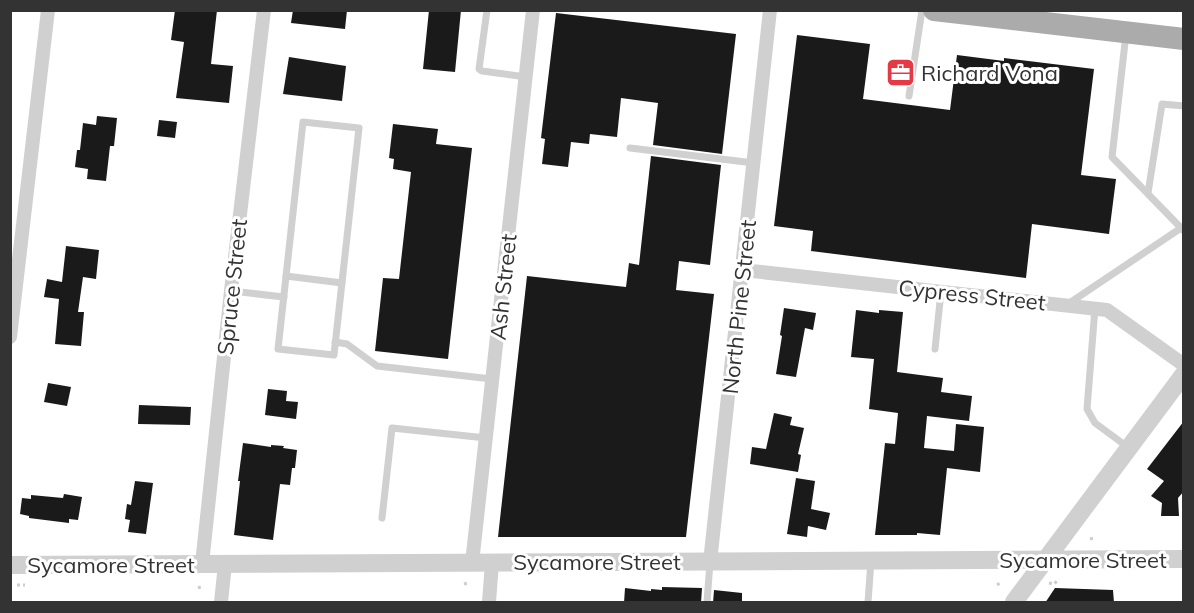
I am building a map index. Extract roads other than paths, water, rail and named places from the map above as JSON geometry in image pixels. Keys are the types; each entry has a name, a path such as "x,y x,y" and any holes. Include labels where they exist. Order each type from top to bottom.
{"main road":[{"path":"934,10 1033,16 1126,32 1184,39"}],"street":[{"path":"10,337 48,10"},
{"name":"Spruce Street","path":"202,564 264,10"},
{"name":"Ash Street","path":"472,563 533,10"},
{"name":"North Pine Street","path":"710,562 770,10"},
{"name":"Cypress Street","path":"743,270 1107,310 1184,365"},
{"path":"1014,603 1184,374"},
{"name":"Sycamore Street","path":"10,565 1184,559"},
{"path":"489,603 492,562"},
{"path":"221,603 225,564"}],"lane":[{"path":"487,10 479,69 526,77"},
{"path":"909,96 922,10"},
{"path":"1066,305 1182,230 1112,157 1126,32"},
{"path":"1148,193 1162,104 1184,106"},
{"path":"303,122 359,128 334,355 278,349 286,276 303,122"},
{"path":"630,148 754,163"},
{"path":"286,276 342,283"},
{"path":"231,291 284,297"},
{"path":"935,349 941,292"},
{"path":"1095,308 1087,409 1095,423 1129,448"},
{"path":"335,342 347,344 377,366 492,379"},
{"path":"382,518 392,428 486,438"},
{"path":"868,603 871,561"},
{"name":"North Pine Street","path":"707,603 710,562"}],"place":[{"name":"Richard Vona","path":"900,73"}]}
